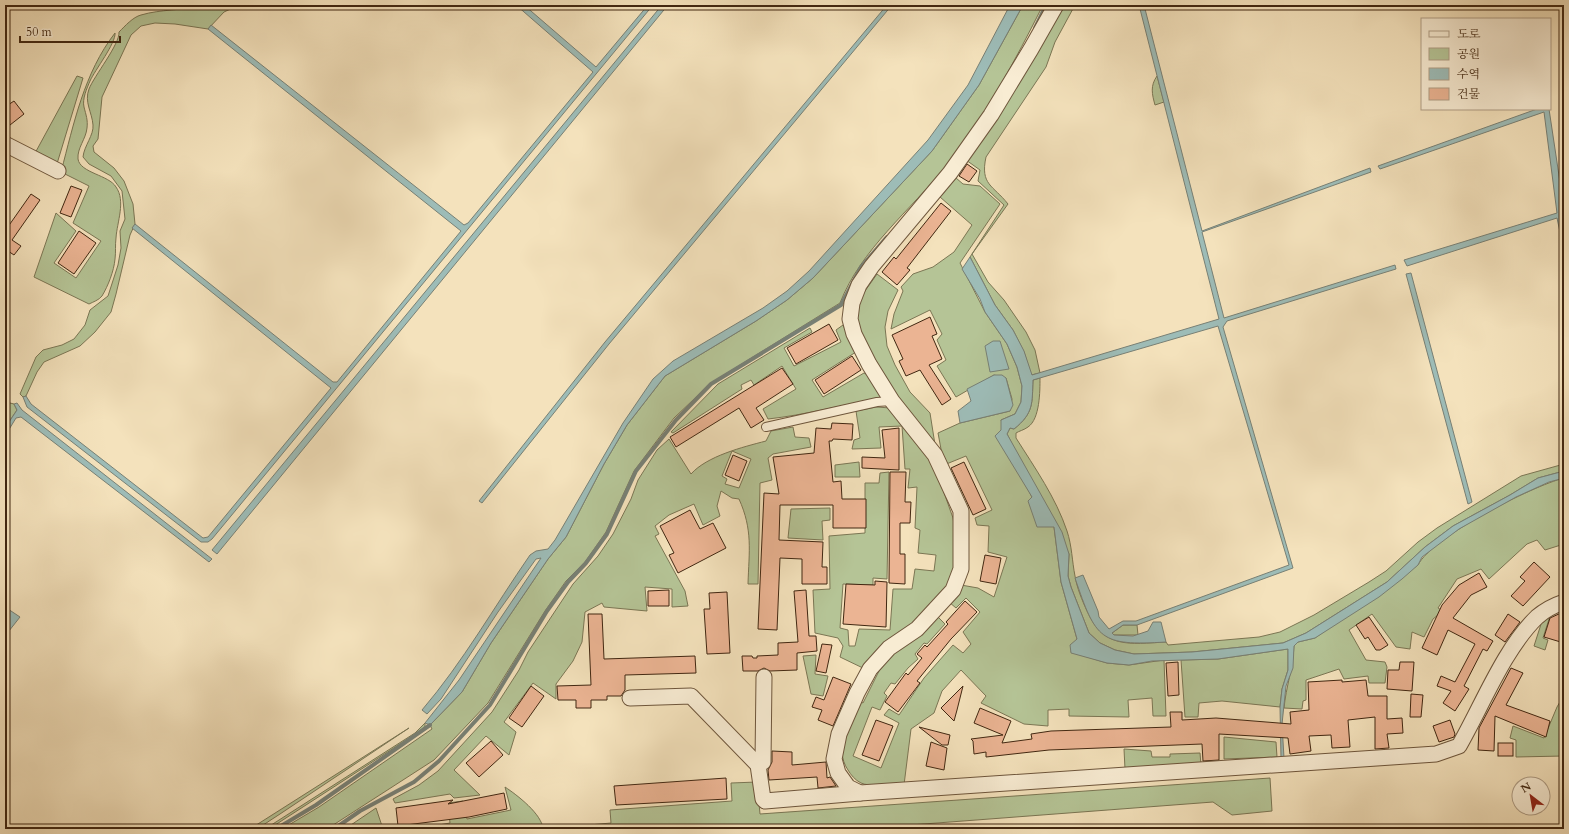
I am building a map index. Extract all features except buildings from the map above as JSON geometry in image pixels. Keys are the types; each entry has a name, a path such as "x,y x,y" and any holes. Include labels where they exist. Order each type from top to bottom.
{"street":[{"path":"860,793 848,787 838,773 834,759 839,734 857,693 870,669 889,648 917,629 953,590 961,569 961,511 935,455 892,401 868,364 854,334 850,319 852,303 857,291 872,266 950,173 991,115 1032,49 1056,5"},
{"path":"5,144 58,171"},
{"path":"630,698 691,696 758,765 763,799 765,801 860,793 1436,754 1459,746 1515,644 1538,616 1553,606 1564,602"},
{"path":"758,765 763,762 764,677"}],"lane":[{"path":"766,427 877,402 892,401"}],"green space":[{"path":"201,5 239,5 224,12 208,29 175,24 155,23 141,26 131,35 102,97 98,139 93,146 94,152 114,168 124,181 133,204 135,224 130,235 111,312 95,332 80,346 44,362 37,372 26,396 23,397 20,394 36,357 43,350 62,345 74,339 85,325 90,310 108,296 118,265 121,248 120,231 125,219 122,191 111,176 89,164 83,157 93,129 87,98 89,89 111,52 119,32 132,20 138,16 149,13"},
{"path":"1023,5 1043,5 999,88 974,128 946,166 873,248 849,283 840,303 711,383 674,418 634,471 606,532 585,562 566,581 545,611 488,703 434,760 327,829 282,829 319,807 432,729 430,725 462,692 491,643 548,559 566,537 604,464 627,425 665,376 756,321 787,300 813,278 932,151 979,85"},
{"path":"1059,5 1075,5 1055,42 1046,67 986,157 986,179 1008,204 972,254 1004,205 978,181 980,170 966,160"},
{"path":"115,33 112,43 93,76 85,94 84,104 87,128 78,155 80,164 84,168 107,180 116,187 119,193 121,205 112,273 102,296 98,300 89,304 34,277 56,213 76,231 54,263 76,278 101,241 73,223 89,186 61,172 81,99 95,65 104,48"},
{"path":"77,76 83,78 56,167 34,155"},
{"path":"1157,76 1164,102 1155,105 1152,90 1153,83"},
{"path":"956,178 963,184 980,186 1000,204 960,263 985,312 1007,344 1017,367 1022,386 1021,402 1015,414 1001,420 1019,473 1032,497 1054,527 1061,582 1077,639 1071,652 1107,663 1129,665 1164,660 1166,716 1153,716 1152,698 1128,700 1129,717 1069,716 1069,709 1048,710 1048,726 1024,724 981,703 986,696 961,670 942,691 934,713 911,729 904,785 865,784 861,783 850,774 844,762 842,753 844,735 859,701 863,703 879,671 894,651 937,616 945,624 927,644 924,643 915,654 918,659 908,668 895,684 891,683 884,693 887,696 880,710 872,707 853,756 881,768 899,723 884,715 889,709 899,715 924,678 953,645 963,653 971,644 963,632 980,612 966,598 956,608 949,602 961,585 978,588 994,597 1007,557 988,552 989,526 977,525 975,518 992,510 966,456 944,465 938,433 960,423 1010,411 1012,399 1006,378 994,375 956,397 937,366 946,360 937,340 942,334 930,310 891,329 894,314 903,291 901,287 913,274 933,267 954,252 972,225 940,197"},
{"path":"972,254 988,282 1004,300 1026,332 1035,350 1040,373 1031,375 1024,352 1013,330 995,305 970,257"},
{"path":"877,274 898,290 888,311 885,327 887,346 895,365 910,392 930,413 936,451 902,407 857,332 858,301"},
{"path":"843,325 856,352 812,380 823,397 864,373 872,377 883,395 877,399 768,419 763,409 796,389 782,366 754,385 751,380 741,385 742,389 673,433 671,432 718,384 810,328 812,332 784,348 794,366 841,342 836,330"},
{"path":"1040,378 1040,390 1035,418 1028,427 1016,433 1016,438 1044,483 1057,507 1067,531 1077,585 1087,611 1101,632 1119,642 1166,642 1168,645 1259,637 1280,632 1314,615 1386,571 1418,542 1437,528 1521,476 1564,464 1564,471 1538,478 1453,526 1425,547 1387,582 1306,633 1283,643 1192,652 1134,654 1115,650 1100,643 1089,633 1068,576 1069,554 1007,434 1010,428 1014,429 1029,413 1032,401 1033,380"},
{"path":"10,403 14,404 17,410 5,428 5,413"},
{"path":"876,407 891,408 904,422 936,470 953,518 957,542 954,578 916,623 865,669 840,657 843,646 838,638 815,633 813,590 830,589 829,536 865,533 865,483 879,483 880,473 889,472 887,579 873,578 873,585 843,584 840,628 848,630 849,646 855,646 859,629 890,630 893,589 912,589 915,569 934,571 936,555 918,553 920,530 915,528 917,487 908,488 910,469 905,469 902,426 879,427 881,448 852,449 854,440 860,438 856,411"},
{"path":"793,427 795,437 809,438 811,447 773,454 768,458 772,480 760,483 758,584 748,584 748,531 739,499 732,498 721,491 717,506 720,516 703,525 694,504 669,515 655,526 659,534 655,536 685,591 688,606 672,607 672,589 645,587 647,611 604,607 602,603 585,612 582,642 573,661 556,684 556,699 533,683 504,722 516,732 509,755 486,736 454,770 480,795 454,798 450,794 395,803 393,799 419,785 438,771 492,712 519,670 528,652 573,584 598,556 613,534 631,499 638,480 657,450 669,439 691,474 706,462 716,457 736,449 766,441 771,431","holes":["732,451 751,459 739,488 725,484 727,479 722,476"]},
{"path":"859,462 860,477 835,477 835,465"},
{"path":"1564,478 1564,544 1545,550 1537,540 1527,544 1489,579 1481,569 1457,579 1438,608 1443,611 1433,619 1424,637 1412,632 1410,649 1396,647 1372,614 1349,630 1366,660 1385,662 1387,667 1385,683 1369,683 1368,676 1344,679 1339,669 1306,680 1306,700 1303,701 1302,709 1284,708 1294,646 1298,642 1315,638 1418,565 1427,554 1442,541 1462,527 1507,502 1549,483"},
{"path":"830,508 830,520 822,521 823,540 788,538 791,509"},
{"path":"1551,613 1543,638 1548,640 1545,650 1534,646 1543,618"},
{"path":"1123,625 1137,625 1138,635 1114,635 1112,633"},
{"path":"1288,649 1288,670 1282,689 1280,707 1222,701 1199,703 1198,717 1185,717 1181,660 1218,659"},
{"path":"816,655 815,674 828,676 823,696 811,694 803,656"},
{"path":"1564,695 1564,756 1516,757 1516,740 1510,738 1513,726 1544,738 1557,707"},
{"path":"425,723 425,727 417,733 269,829 265,829 415,733"},
{"path":"409,728 257,829 250,829"},
{"path":"1224,737 1276,742 1277,757 1224,759"},
{"path":"1124,749 1151,751 1152,757 1170,757 1170,754 1200,753 1201,765 1125,769"},
{"path":"1270,778 1272,811 1232,815 1213,802 858,829 568,829 567,827 611,823 610,810 732,801 731,783 757,782 760,814"},
{"path":"505,787 534,811 542,823 543,829 433,829 433,826 450,823 448,803 463,801 467,819 511,810"},
{"path":"376,808 383,829 345,829"}],"water":[{"path":"516,5 524,5 596,67 648,5 653,5 212,539 208,542 201,542 27,407 23,397 26,396 31,404 203,538 208,537 331,388 132,228 135,224 333,382 337,382 461,231 208,29 211,25 464,225 468,223 593,72"},
{"path":"662,5 668,5 217,554 212,550"},
{"path":"887,5 892,5 609,344 482,503 479,501 605,342"},
{"path":"1010,5 1023,5 979,85 932,151 813,278 787,300 756,321 665,376 627,425 604,464 566,537 548,559 491,643 462,692 430,725 425,723 459,680 541,558 536,559 498,612 441,699 427,714 422,710 465,654 530,555 536,551 548,549 555,540 623,423 653,379 673,361 763,308 787,291 809,271 928,140 968,85"},
{"path":"1139,5 1144,5 1202,231 1370,168 1371,172 1202,232 1224,318 1395,265 1396,269 1227,321 1223,327 1293,568 1137,625 1123,625 1112,633 1114,635 1133,636 1148,631 1153,622 1161,622 1166,642 1127,642 1114,640 1104,635 1096,627 1089,615 1075,578 1083,575 1098,611 1099,617 1109,629 1123,621 1136,621 1289,565 1218,326 1033,380 1032,401 1029,413 1014,429 1010,428 1007,434 1062,532 1069,554 1068,576 1089,633 1100,643 1115,650 1134,654 1192,652 1283,643 1306,633 1387,582 1425,547 1453,526 1538,478 1564,471 1564,478 1549,482 1516,497 1459,529 1422,557 1418,565 1379,597 1315,638 1298,642 1294,646 1293,668 1286,686 1282,724 1284,758 1281,758 1280,707 1282,689 1288,670 1288,649 1218,659 1152,661 1129,665 1107,663 1071,653 1070,645 1077,639 1061,582 1054,527 1037,527 1028,501 1032,497 995,436 1001,430 1001,420 1015,414 1021,402 1022,386 1017,367 1007,344 985,312 980,299 962,269 970,257 995,305 1013,330 1024,351 1032,375 1219,319"},
{"path":"1534,110 1549,110 1564,209 1564,216 1561,217 1564,230 1564,251 1557,218 1407,266 1404,260 1557,213 1544,112 1380,169 1378,166"},
{"path":"1411,273 1472,502 1468,504 1406,274"},
{"path":"993,341 1000,341 1009,369 990,372 985,346"},
{"path":"994,375 1002,375 1006,378 1013,405 1010,411 960,423 958,411 971,401 967,389"},
{"path":"17,403 22,410 212,559 209,562 21,417 16,418 5,436 5,428 17,410 14,404"},
{"path":"8,609 20,617 5,636 5,613"}],"waterway":[{"path":"1035,28 1046,5"},
{"path":"334,829 360,811 414,782 439,761 490,705 547,611 568,582 586,563 607,534 636,471 676,420 711,384 841,305 861,267 887,237"},
{"path":"276,829 316,805 430,725"}],"railway":[{"path":"1517,829 1564,826"}]}
